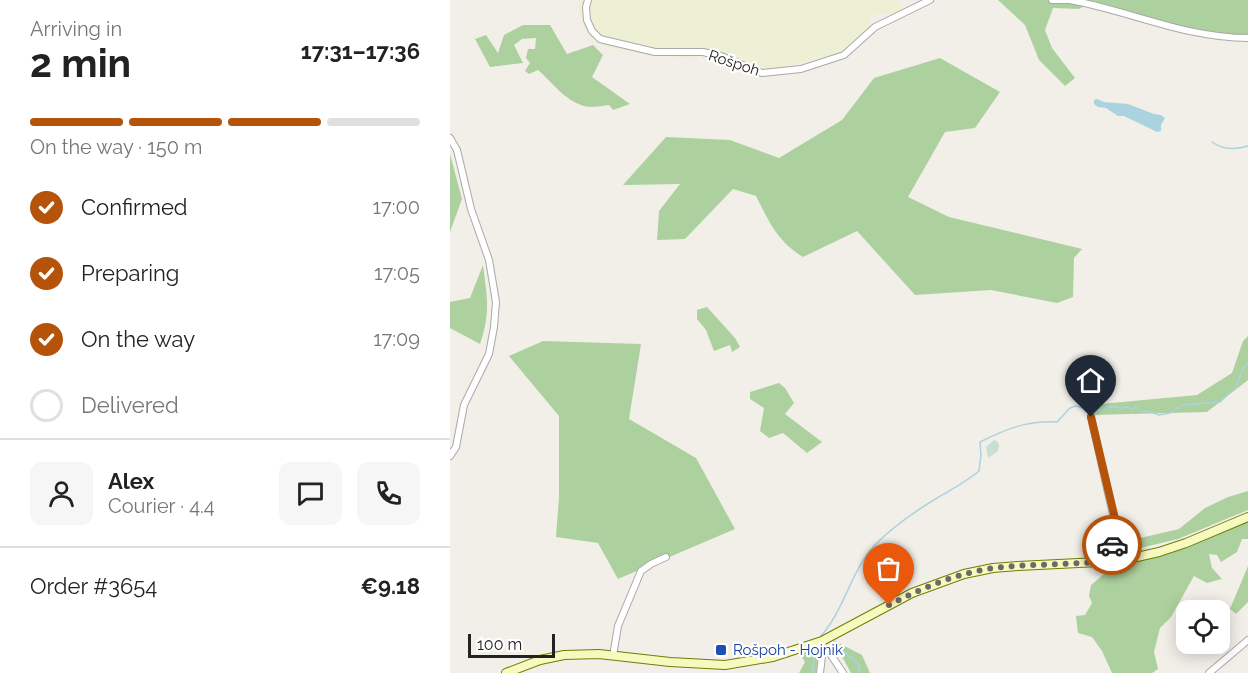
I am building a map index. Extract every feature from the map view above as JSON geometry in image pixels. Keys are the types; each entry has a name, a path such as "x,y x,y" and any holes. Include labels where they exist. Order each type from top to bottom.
{"street":[{"name":"Rošpoh","path":"588,0 587,20 592,31 600,39 655,52 703,52 721,56 762,73 801,69 844,55 875,27 930,0"},
{"path":"1052,0 1069,0 1098,5 1194,33 1226,38 1248,38"},
{"path":"450,138 457,150 471,208 489,260 496,302 495,327 489,354 464,405 456,447 450,456"},
{"path":"1091,417 1118,533 1111,546 1095,562"},
{"path":"506,673 540,660 564,655 599,654 679,663 725,665 773,657 822,645 912,593 964,574 1002,568 1119,561 1186,543 1248,517"},
{"path":"613,656 618,626 642,571 666,557"},
{"path":"1209,673 1248,640"},
{"path":"820,673 822,645"},
{"path":"822,645 843,673"}],"green space":[{"path":"579,0 898,0 903,9 888,14 869,15 871,26 837,54 778,69 768,69 708,48 695,59 638,54 606,47 589,37 579,16"},
{"path":"998,0 1248,0 1248,35 1208,32 1170,25 1094,1 1079,9 1053,8 1045,30 1052,48 1075,78 1065,86 1039,60 1025,25"},
{"path":"523,25 550,25 567,54 593,45 603,55 592,77 630,104 613,110 609,105 584,106 565,95 538,70 529,74 525,71 530,63 526,58 528,49 535,49 536,38 522,39 514,45 523,63 490,67 475,39 486,35 498,53 504,35"},
{"path":"940,58 1000,92 975,128 945,132 908,197 949,217 1082,249 1074,258 1073,297 1057,303 991,290 915,295 857,231 803,257 780,238 756,196 733,189 685,239 657,240 659,211 680,184 623,185 666,137 730,140 779,158 842,120 874,78"},
{"path":"450,154 462,199 450,232"},
{"path":"483,265 487,313 480,344 450,328 450,302 470,298"},
{"path":"707,307 735,338 740,347 732,352 730,345 714,351 706,330 697,319 697,310"},
{"path":"1248,336 1248,380 1207,412 1093,415 1090,405 1197,395 1232,373 1243,341"},
{"path":"543,341 641,344 629,419 696,458 735,529 618,579 598,543 556,537 559,498 559,416 509,356"},
{"path":"779,383 794,403 785,414 822,442 807,453 783,433 769,438 760,431 764,408 750,399 750,392"},
{"path":"994,440 998,442 998,451 988,458 986,447"},
{"path":"1248,491 1248,510 1178,539 1124,552 1123,542 1179,529 1205,508"},
{"path":"1248,519 1248,539 1242,539 1237,552 1221,562 1217,555 1209,554 1212,568 1222,579 1207,583 1194,576 1181,600 1176,600 1176,608 1171,617 1160,628 1154,652 1158,669 1152,673 1112,673 1102,651 1092,637 1078,633 1076,616 1085,615 1092,603 1089,596 1091,585 1116,564"},
{"path":"1248,566 1248,602 1236,614 1230,609"},
{"path":"833,640 862,655 870,673 851,673"},
{"path":"819,645 816,673 799,673 805,662 799,652"}],"water":[{"path":"1094,100 1104,102 1128,104 1161,115 1165,118 1161,131 1157,132 1124,116 1118,116 1106,108 1098,107 1094,104"}],"waterway":[{"path":"1212,142 1229,149 1248,146"},
{"path":"820,637 835,616 859,568 874,546 912,514 979,471 980,442 1017,426 1036,422 1057,422 1070,408 1076,406 1095,412 1114,406 1132,409 1136,407 1142,412 1147,411 1159,415 1170,413 1182,405 1220,402 1236,387 1248,363"},
{"path":"834,644 858,663 860,673"},
{"path":"812,673 815,651"}],"way so far":[{"path":"889,605 942,581 977,571 1018,566 1095,562 1112,545"}],"place":[{"name":"Rošpoh - Hojnik","path":"721,650"}],"route":[{"path":"1091,417 1118,533 1112,545"}]}
